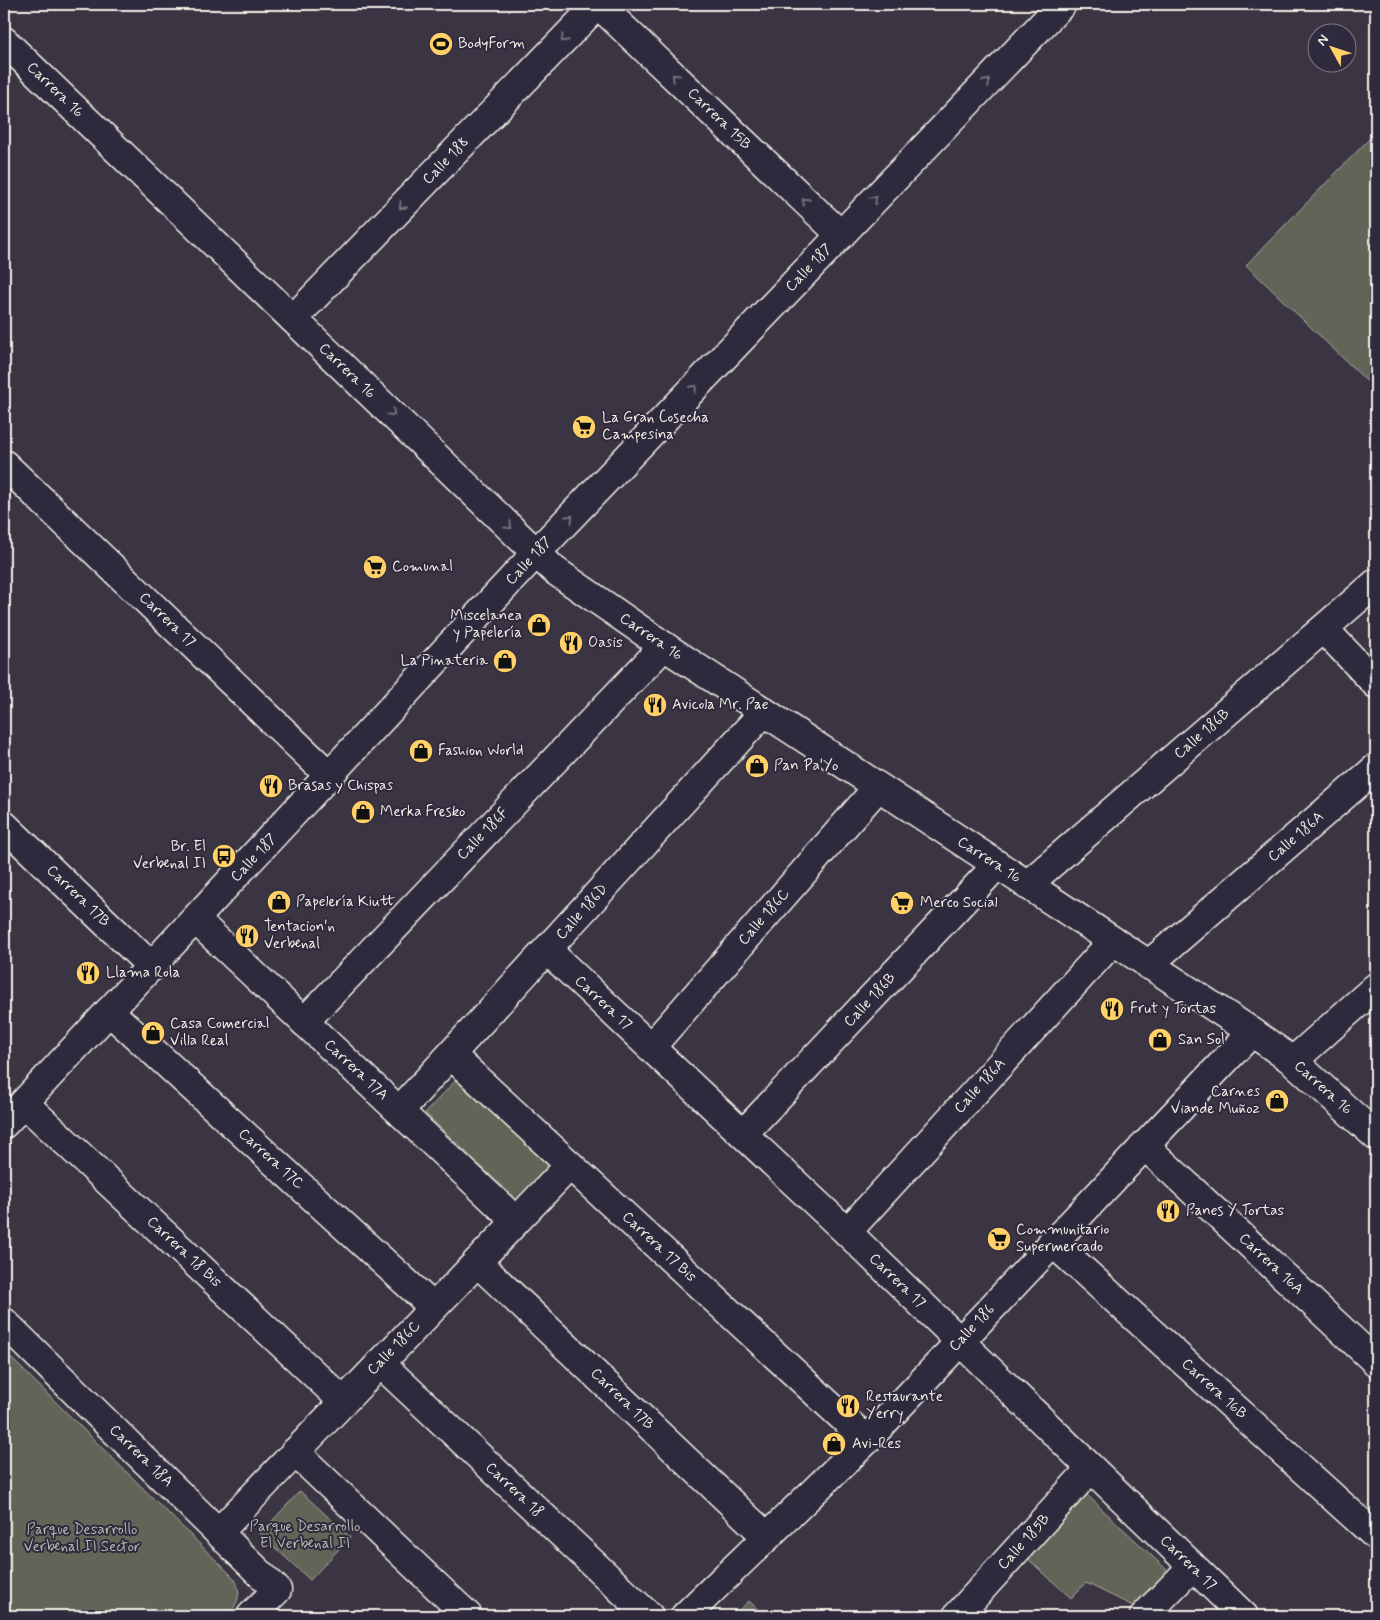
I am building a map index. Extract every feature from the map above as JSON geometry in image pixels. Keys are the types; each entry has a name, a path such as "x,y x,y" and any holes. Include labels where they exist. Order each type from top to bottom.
{"street":[{"name":"Carrera 15B","path":"598,4 841,234"},
{"name":"Calle 188","path":"294,319 598,4"},
{"name":"Calle 187","path":"4,1124 536,553 1062,4"},
{"name":"Carrera 16","path":"4,41 536,553 571,583 997,866 1252,1032 1293,1061 1376,1136"},
{"name":"Carrera 17","path":"4,464 330,776"},
{"name":"Calle 186B","path":"1027,885 1376,584"},
{"path":"1324,628 1376,684"},
{"name":"Calle 186F","path":"304,1022 664,646"},
{"name":"Calle 186D","path":"400,1111 764,712"},
{"name":"Calle 186A","path":"1148,964 1376,768"},
{"name":"Calle 186C","path":"651,1047 878,787"},
{"name":"Carrera 17B","path":"4,824 152,967"},
{"name":"Calle 186B","path":"743,1134 997,866"},
{"name":"Carrera 17A","path":"196,920 516,1221"},
{"name":"Calle 186A","path":"847,1232 1112,941"},
{"name":"Carrera 17","path":"547,950 847,1232 1244,1616"},
{"path":"1293,1061 1376,987"},
{"name":"Carrera 17C","path":"109,1011 433,1308"},
{"name":"Calle 186","path":"685,1616 868,1440 1052,1242 1252,1032"},
{"name":"Carrera 17 Bis","path":"451,1055 868,1440"},
{"name":"Carrera 18 Bis","path":"24,1103 343,1401"},
{"name":"Carrera 16A","path":"1144,1145 1376,1362"},
{"name":"Calle 186C","path":"219,1532 570,1165"},
{"name":"Carrera 16B","path":"1052,1242 1376,1536"},
{"name":"Carrera 17B","path":"477,1262 767,1537"},
{"name":"Carrera 18A","path":"4,1322 278,1590 253,1616"},
{"name":"Carrera 18","path":"380,1363 649,1616"},
{"path":"295,1452 468,1616"},
{"name":"Calle 185B","path":"957,1616 1091,1468"},
{"path":"1144,1616 1192,1566"}],"green space":[{"path":"1376,132 1376,390 1246,265"},
{"path":"458,1078 555,1171 523,1206 425,1113"},
{"name":"Parque Desarrollo Verbenal II Sector","path":"4,1351 234,1578 239,1593 234,1607 227,1616 4,1616"},
{"name":"Parque Desarrollo El Verbenal II","path":"300,1491 350,1537 310,1580 260,1534"},
{"path":"1086,1494 1169,1572 1137,1608 1086,1583 1071,1598 1027,1558"},
{"path":"749,1601 765,1616 733,1616"}],"place":[{"name":"BodyForm","path":"441,44"},
{"name":"La Gran Cosecha Campesina","path":"584,427"},
{"name":"Comunal","path":"375,567"},
{"name":"Miscelanea y Papelería","path":"539,625"},
{"name":"Oasis","path":"571,643"},
{"name":"La Pinateria","path":"505,661"},
{"name":"Avicola Mr. Pae","path":"655,705"},
{"name":"Fashion World","path":"421,751"},
{"name":"Pan Pa'Yo","path":"757,766"},
{"name":"Brasas y Chispas","path":"271,786"},
{"name":"Merka Fresko","path":"363,812"},
{"name":"Br. El Verbenal II","path":"224,856"},
{"name":"Papelería Kiutt","path":"279,902"},
{"name":"Merco Social","path":"902,903"},
{"name":"Tentacion'n Verbenal","path":"247,936"},
{"name":"Llama Rola","path":"88,973"},
{"name":"Frut y Tortas","path":"1112,1009"},
{"name":"Casa Comercial Villa Real","path":"153,1033"},
{"name":"San Sol","path":"1160,1040"},
{"name":"Carnes Viande Muñoz","path":"1277,1101"},
{"name":"Panes Y Tortas","path":"1168,1211"},
{"name":"Communitario Supermercado","path":"999,1239"},
{"name":"Restaurante Yerry","path":"848,1406"},
{"name":"Avi-Res","path":"834,1444"}]}
